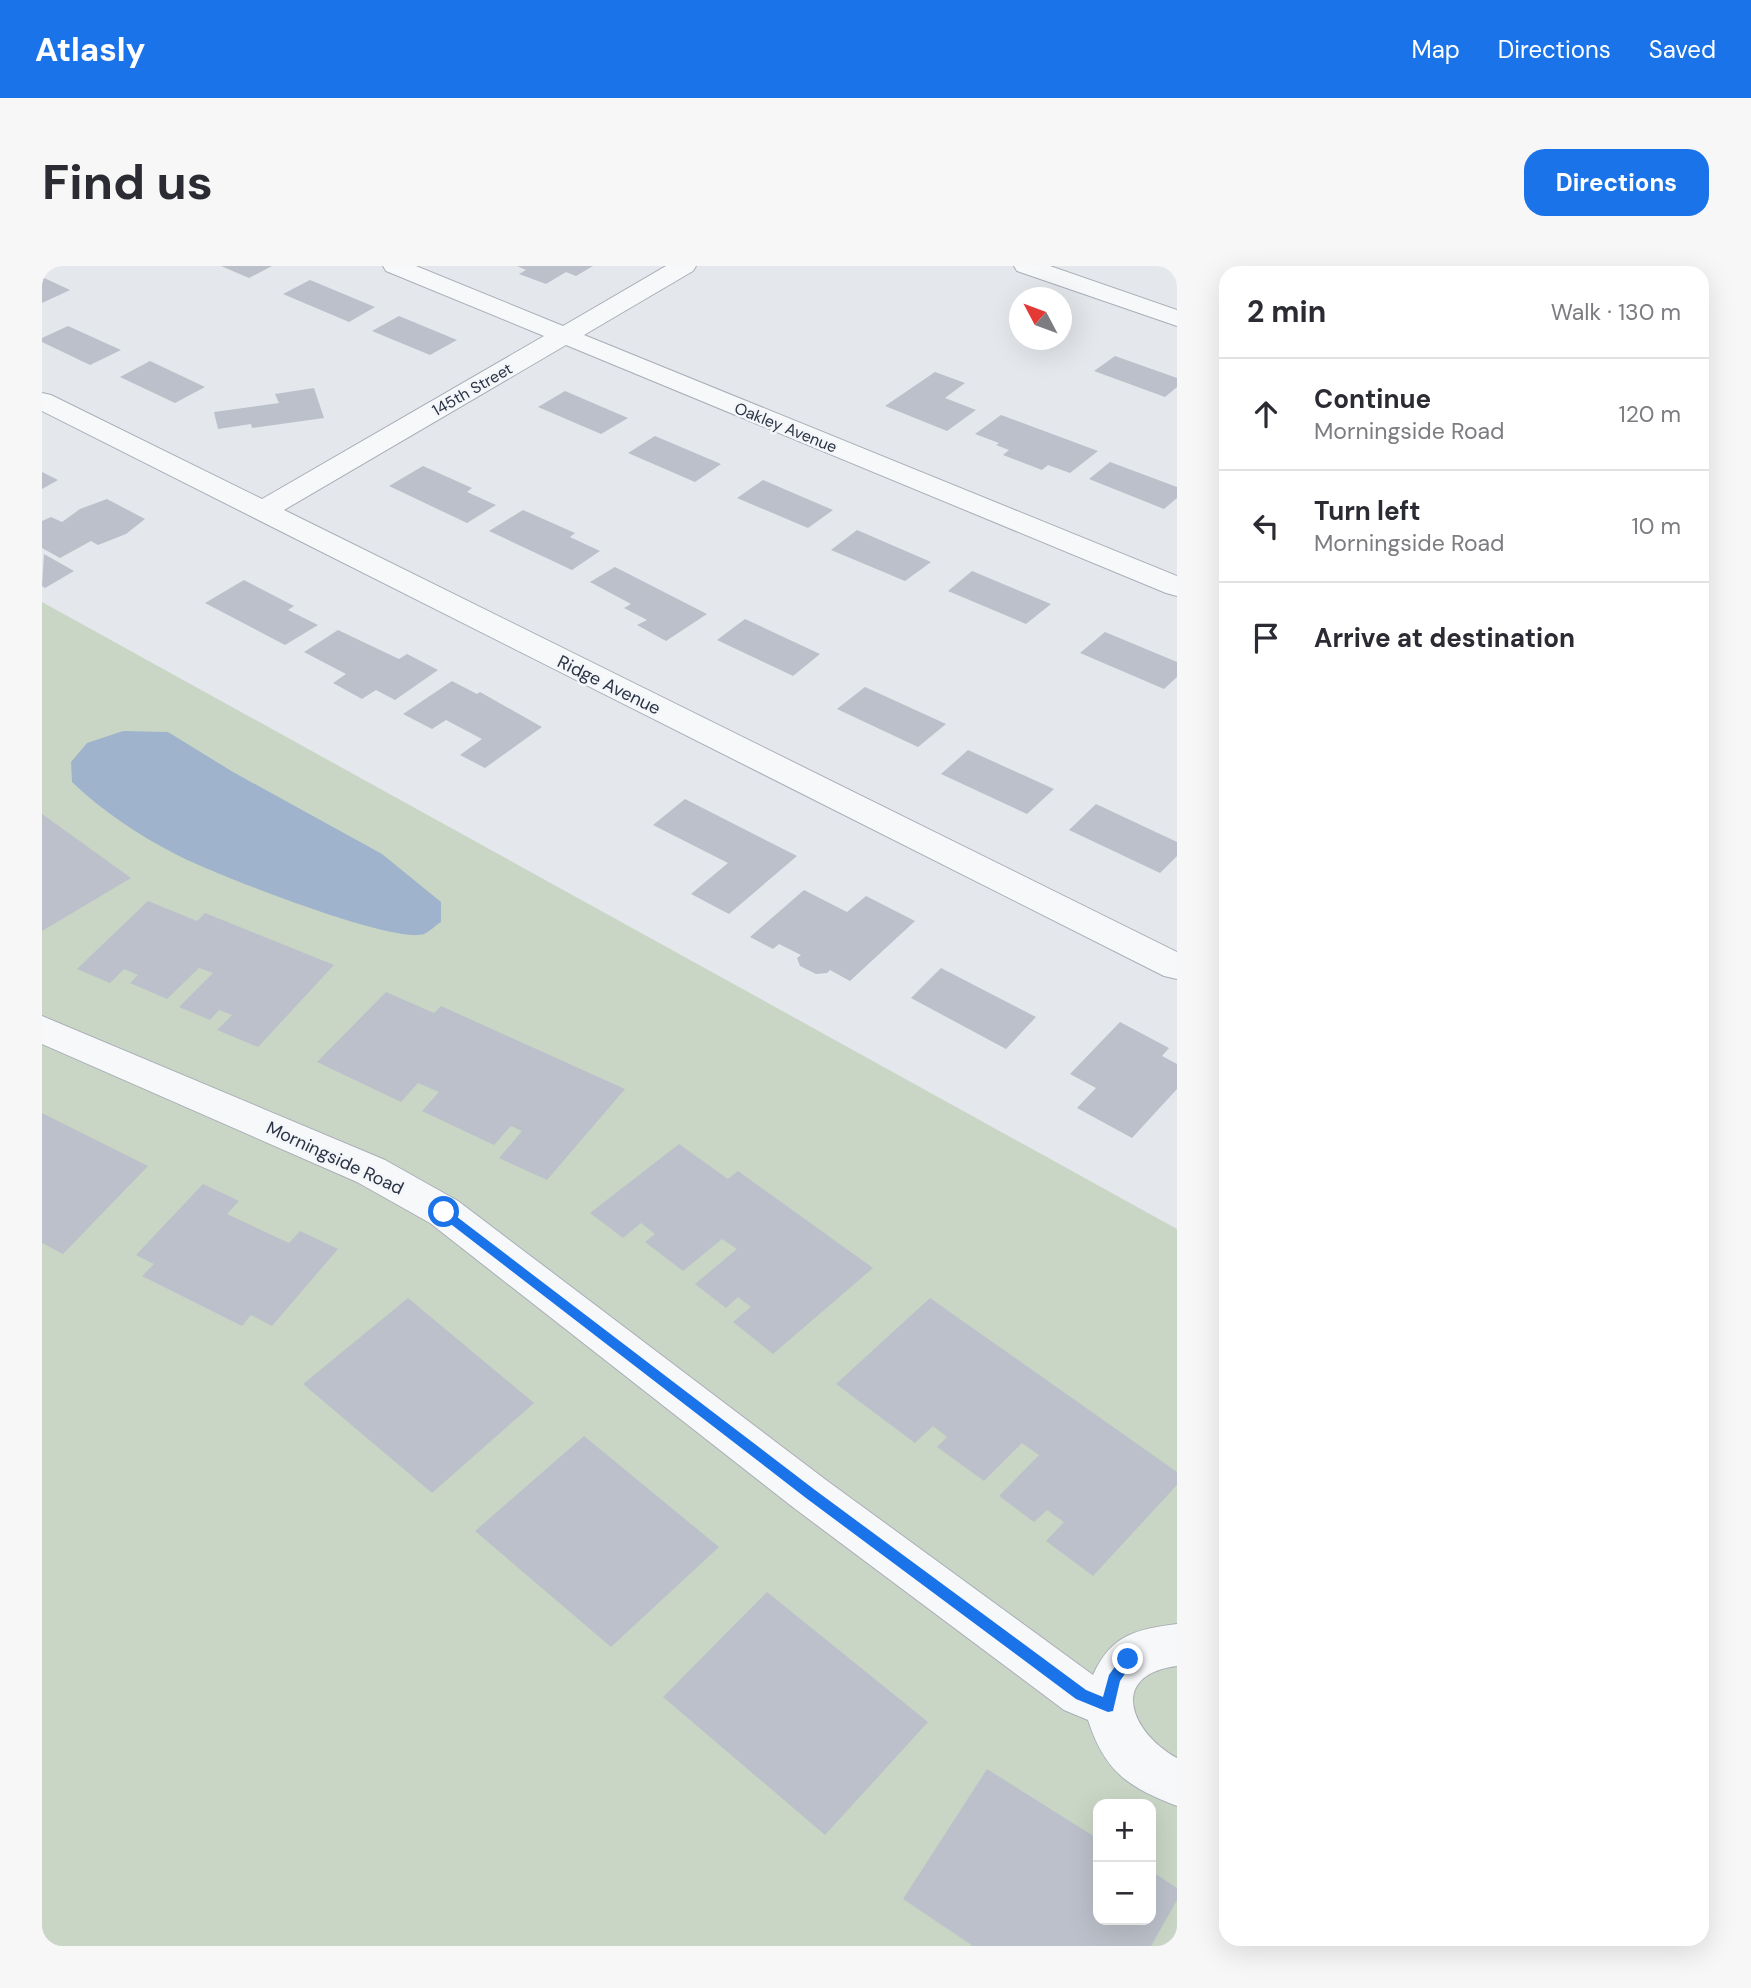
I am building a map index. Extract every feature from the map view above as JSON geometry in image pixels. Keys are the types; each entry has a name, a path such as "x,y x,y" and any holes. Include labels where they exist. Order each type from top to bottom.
{"street":[{"name":"Oakley Avenue","path":"395,266 1177,587"},
{"name":"145th Street","path":"261,512 684,266"},
{"path":"1026,266 1177,318"},
{"name":"Ridge Avenue","path":"42,401 1177,967"},
{"name":"Morningside Road","path":"42,1029 371,1171 444,1212 810,1494 1081,1694 1108,1706"},
{"path":"1177,1645 1152,1647 1128,1659 1114,1679 1108,1706 1115,1733 1134,1759 1161,1777 1177,1782"}],"green space":[{"path":"42,602 1177,1229 1177,1946 42,1946"}],"water":[{"path":"123,731 168,732 233,772 382,854 441,902 441,922 424,934 406,935 341,919 196,864 149,840 109,813 72,782 71,762 87,743"}],"building":[{"path":"221,266 272,266 249,278"},
{"path":"517,266 593,266 576,276 566,272 546,284 519,274 526,270"},
{"path":"42,277 70,290 42,303"},
{"path":"310,280 375,307 349,322 283,294"},
{"path":"399,316 457,340 430,355 372,331"},
{"path":"68,326 121,350 90,365 42,342 42,338"},
{"path":"1115,356 1177,378 1177,387 1165,397 1094,371"},
{"path":"150,361 205,387 175,403 120,377"},
{"path":"935,372 965,383 945,398 976,410 947,431 885,406"},
{"path":"314,388 324,418 252,428 251,424 218,429 214,412 279,403 275,394"},
{"path":"565,391 628,418 601,434 538,407"},
{"path":"1001,415 1098,451 1070,473 1048,465 1042,470 1003,455 1009,450 975,434"},
{"path":"655,436 721,464 695,482 628,453"},
{"path":"1110,462 1177,487 1177,498 1164,509 1089,479"},
{"path":"423,466 472,488 467,492 496,505 467,523 389,486"},
{"path":"42,472 58,480 42,489"},
{"path":"763,480 833,510 808,528 737,498"},
{"path":"107,499 145,519 126,534 98,545 91,541 60,558 42,548 42,521 51,517 62,522 80,509"},
{"path":"523,510 575,533 570,537 600,551 572,570 489,531"},
{"path":"857,530 931,562 905,581 831,550"},
{"path":"44,554 74,571 45,588 42,586"},
{"path":"615,567 707,614 666,641 637,625 647,620 624,608 631,604 590,582"},
{"path":"972,571 1051,604 1026,624 948,591"},
{"path":"244,580 294,606 288,610 318,625 285,645 205,603"},
{"path":"745,619 820,654 793,676 717,640"},
{"path":"338,630 399,659 407,654 438,670 395,700 376,690 362,699 333,683 346,674 304,652"},
{"path":"1105,632 1177,662 1177,677 1164,689 1080,653"},
{"path":"452,681 477,694 480,692 542,727 485,768 460,755 482,739 446,720 432,729 403,714"},
{"path":"865,687 946,724 918,747 837,709"},
{"path":"968,750 1054,789 1027,814 941,774"},
{"path":"685,799 797,856 729,914 691,894 728,863 653,825"},
{"path":"1096,804 1177,842 1177,856 1160,873 1069,830"},
{"path":"42,814 131,878 42,931"},
{"path":"804,890 847,912 866,896 915,921 850,981 830,970 816,974 800,966 797,958 801,955 779,944 773,949 750,937"},
{"path":"148,901 197,921 205,913 334,965 258,1047 217,1030 232,1015 219,1010 210,1020 179,1007 213,973 199,968 167,999 130,983 138,975 124,969 110,983 77,969"},
{"path":"941,968 1036,1017 1006,1049 911,998"},
{"path":"386,992 434,1013 441,1006 625,1089 547,1180 499,1158 522,1131 511,1126 494,1145 422,1111 439,1092 418,1083 401,1102 317,1062"},
{"path":"1120,1022 1169,1048 1162,1056 1177,1064 1177,1089 1132,1138 1077,1108 1096,1088 1070,1074"},
{"path":"42,1113 148,1166 63,1254 42,1243"},
{"path":"679,1144 728,1179 738,1171 873,1268 773,1354 733,1322 751,1307 738,1297 726,1308 695,1284 737,1249 722,1239 683,1271 645,1242 655,1234 641,1223 623,1238 590,1213"},
{"path":"203,1184 239,1201 227,1214 289,1243 300,1231 338,1249 272,1326 251,1315 242,1326 142,1276 154,1264 136,1255"},
{"path":"408,1298 534,1403 432,1493 303,1384"},
{"path":"930,1298 1177,1472 1177,1485 1093,1576 1046,1541 1064,1522 1047,1510 1034,1522 999,1496 1039,1455 1022,1443 984,1481 937,1447 947,1437 933,1426 915,1443 836,1384"},
{"path":"584,1436 719,1547 611,1647 475,1531"},
{"path":"767,1592 928,1722 825,1835 663,1697"},
{"path":"987,1769 1093,1836 1093,1925 1156,1925 1156,1874 1177,1888 1177,1900 1151,1946 973,1946 903,1899"}],"route":[{"path":"444,1212 810,1494 1081,1694 1108,1706 1114,1679 1128,1659"}]}
